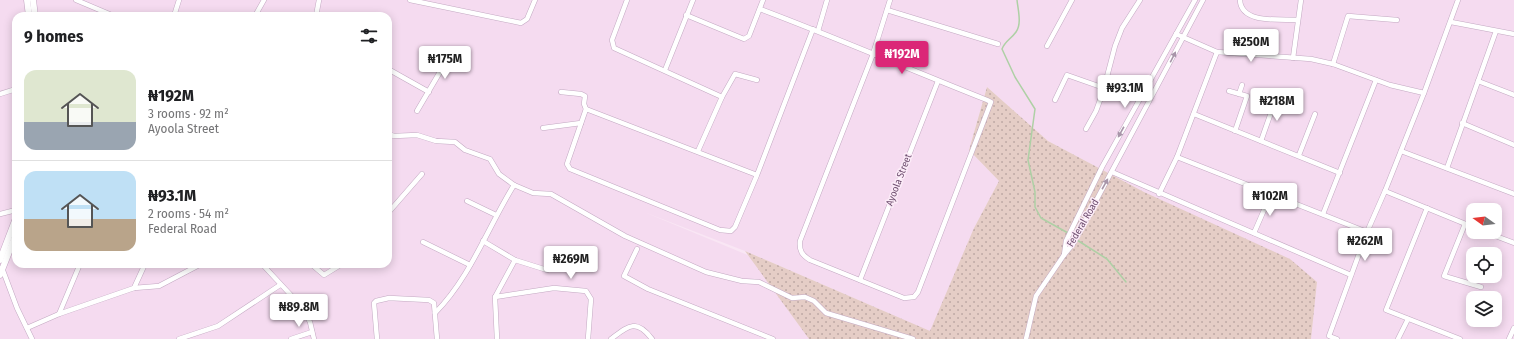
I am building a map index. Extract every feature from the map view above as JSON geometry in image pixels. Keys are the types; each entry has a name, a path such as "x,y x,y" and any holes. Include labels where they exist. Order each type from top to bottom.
{"main road":[{"path":"27,0 28,12"},
{"path":"33,0 34,12"},
{"path":"0,260 12,228"},
{"path":"0,275 12,244"}],"street":[{"path":"76,0 104,12"},
{"path":"175,12 179,0"},
{"path":"256,12 264,0"},
{"path":"317,12 319,0"},
{"path":"410,0 521,23 525,22 527,19 535,0"},
{"path":"627,0 611,44 614,48 722,97"},
{"path":"664,70 693,0"},
{"path":"686,15 744,39 749,36 763,0"},
{"path":"818,31 827,0"},
{"path":"760,9 813,29 873,54 990,101 991,106 914,298 904,298 803,256 799,249 800,241 873,54 890,0"},
{"path":"1047,46 1072,0"},
{"path":"1086,129 1096,111 1104,88 1115,46 1122,28 1140,0"},
{"name":"Federal Road","path":"1064,255 1066,240 1102,167 1195,0"},
{"name":"Federal Road","path":"1064,255 1073,244 1203,0"},
{"path":"1240,0 1240,6 1246,14 1255,17 1297,20"},
{"path":"1293,58 1297,20 1301,0"},
{"path":"1337,339 1329,336 1367,232 1424,93 1458,0"},
{"path":"887,10 998,44"},
{"path":"1333,64 1348,16 1397,20"},
{"path":"1451,22 1514,34"},
{"path":"561,92 582,94 585,96 584,104 586,109 567,164 570,169 726,232 731,231 735,227 757,175 813,29"},
{"path":"1447,168 1496,31"},
{"path":"1176,34 1217,52 1293,58 1333,64 1376,80 1424,93"},
{"path":"1159,194 1177,157 1217,52"},
{"path":"417,111 447,60"},
{"path":"392,71 428,92"},
{"path":"698,151 722,97 735,74 757,80"},
{"path":"1055,100 1067,75 1104,88"},
{"name":"Ayoola Street","path":"860,280 938,80"},
{"path":"1324,214 1376,80"},
{"path":"1478,81 1514,95"},
{"path":"1239,94 1242,85"},
{"path":"0,94 12,90"},
{"path":"1229,91 1247,96 1235,131"},
{"path":"1260,141 1274,107 1287,99"},
{"path":"586,109 757,175"},
{"path":"1194,114 1299,155 1340,173"},
{"path":"1299,155 1315,114"},
{"path":"543,128 581,123"},
{"path":"1462,124 1514,145"},
{"path":"392,135 417,135 436,141 455,142 466,150 490,159 499,174 514,185 533,193 551,194 580,211 588,213 596,221 625,236 706,272 742,281 759,282 792,298 805,297 814,301 826,313 913,339"},
{"path":"1401,151 1514,194"},
{"path":"1177,157 1367,232"},
{"path":"1112,172 1159,194 1352,275"},
{"path":"392,208 422,174"},
{"path":"435,313 444,303 470,266 496,215 514,185"},
{"path":"1385,191 1465,224 1444,276 1481,287"},
{"path":"1254,233 1271,194"},
{"path":"466,200 496,215"},
{"path":"1427,208 1386,310 1452,338 1460,339"},
{"path":"0,214 12,211"},
{"path":"1502,238 1514,243"},
{"path":"483,241 515,260 547,270"},
{"path":"422,242 470,266"},
{"path":"637,249 624,276 648,289 758,337 773,339"},
{"path":"1026,339 1036,296 1064,255"},
{"path":"497,339 495,297 515,260"},
{"path":"2,268 17,308 32,339"},
{"path":"60,314 78,268"},
{"path":"134,288 144,268"},
{"path":"27,328 60,314 134,288 159,286 193,268"},
{"path":"265,268 301,306 310,322 314,339"},
{"path":"316,268 324,275 335,268"},
{"path":"179,339 218,326 280,285"},
{"path":"495,297 554,288 586,291 591,299 588,339"},
{"path":"377,339 374,308 376,301 389,298 430,300 434,303 437,339"},
{"path":"1398,339 1408,319"},
{"path":"611,339 631,326 646,331 652,339"},
{"path":"1509,339 1514,328"},
{"path":"291,339 312,332"}],"shaded area":[{"path":"0,0 1514,0 1514,339 1311,339 1317,282 1048,141 987,87 969,150 999,181 974,228 944,339 0,339","holes":["644,212 745,251 893,315"]},
{"path":"987,87 1048,141 1144,192 1290,259 1317,282 1311,339 809,339 745,251 930,331 974,228 999,181 969,150"}],"waterway":[{"path":"1017,0 1019,17 1018,29 1002,49 1015,77 1035,109 1028,160 1035,192 1035,207 1041,218 1068,233"},
{"path":"1077,240 1107,259 1126,282"}]}
